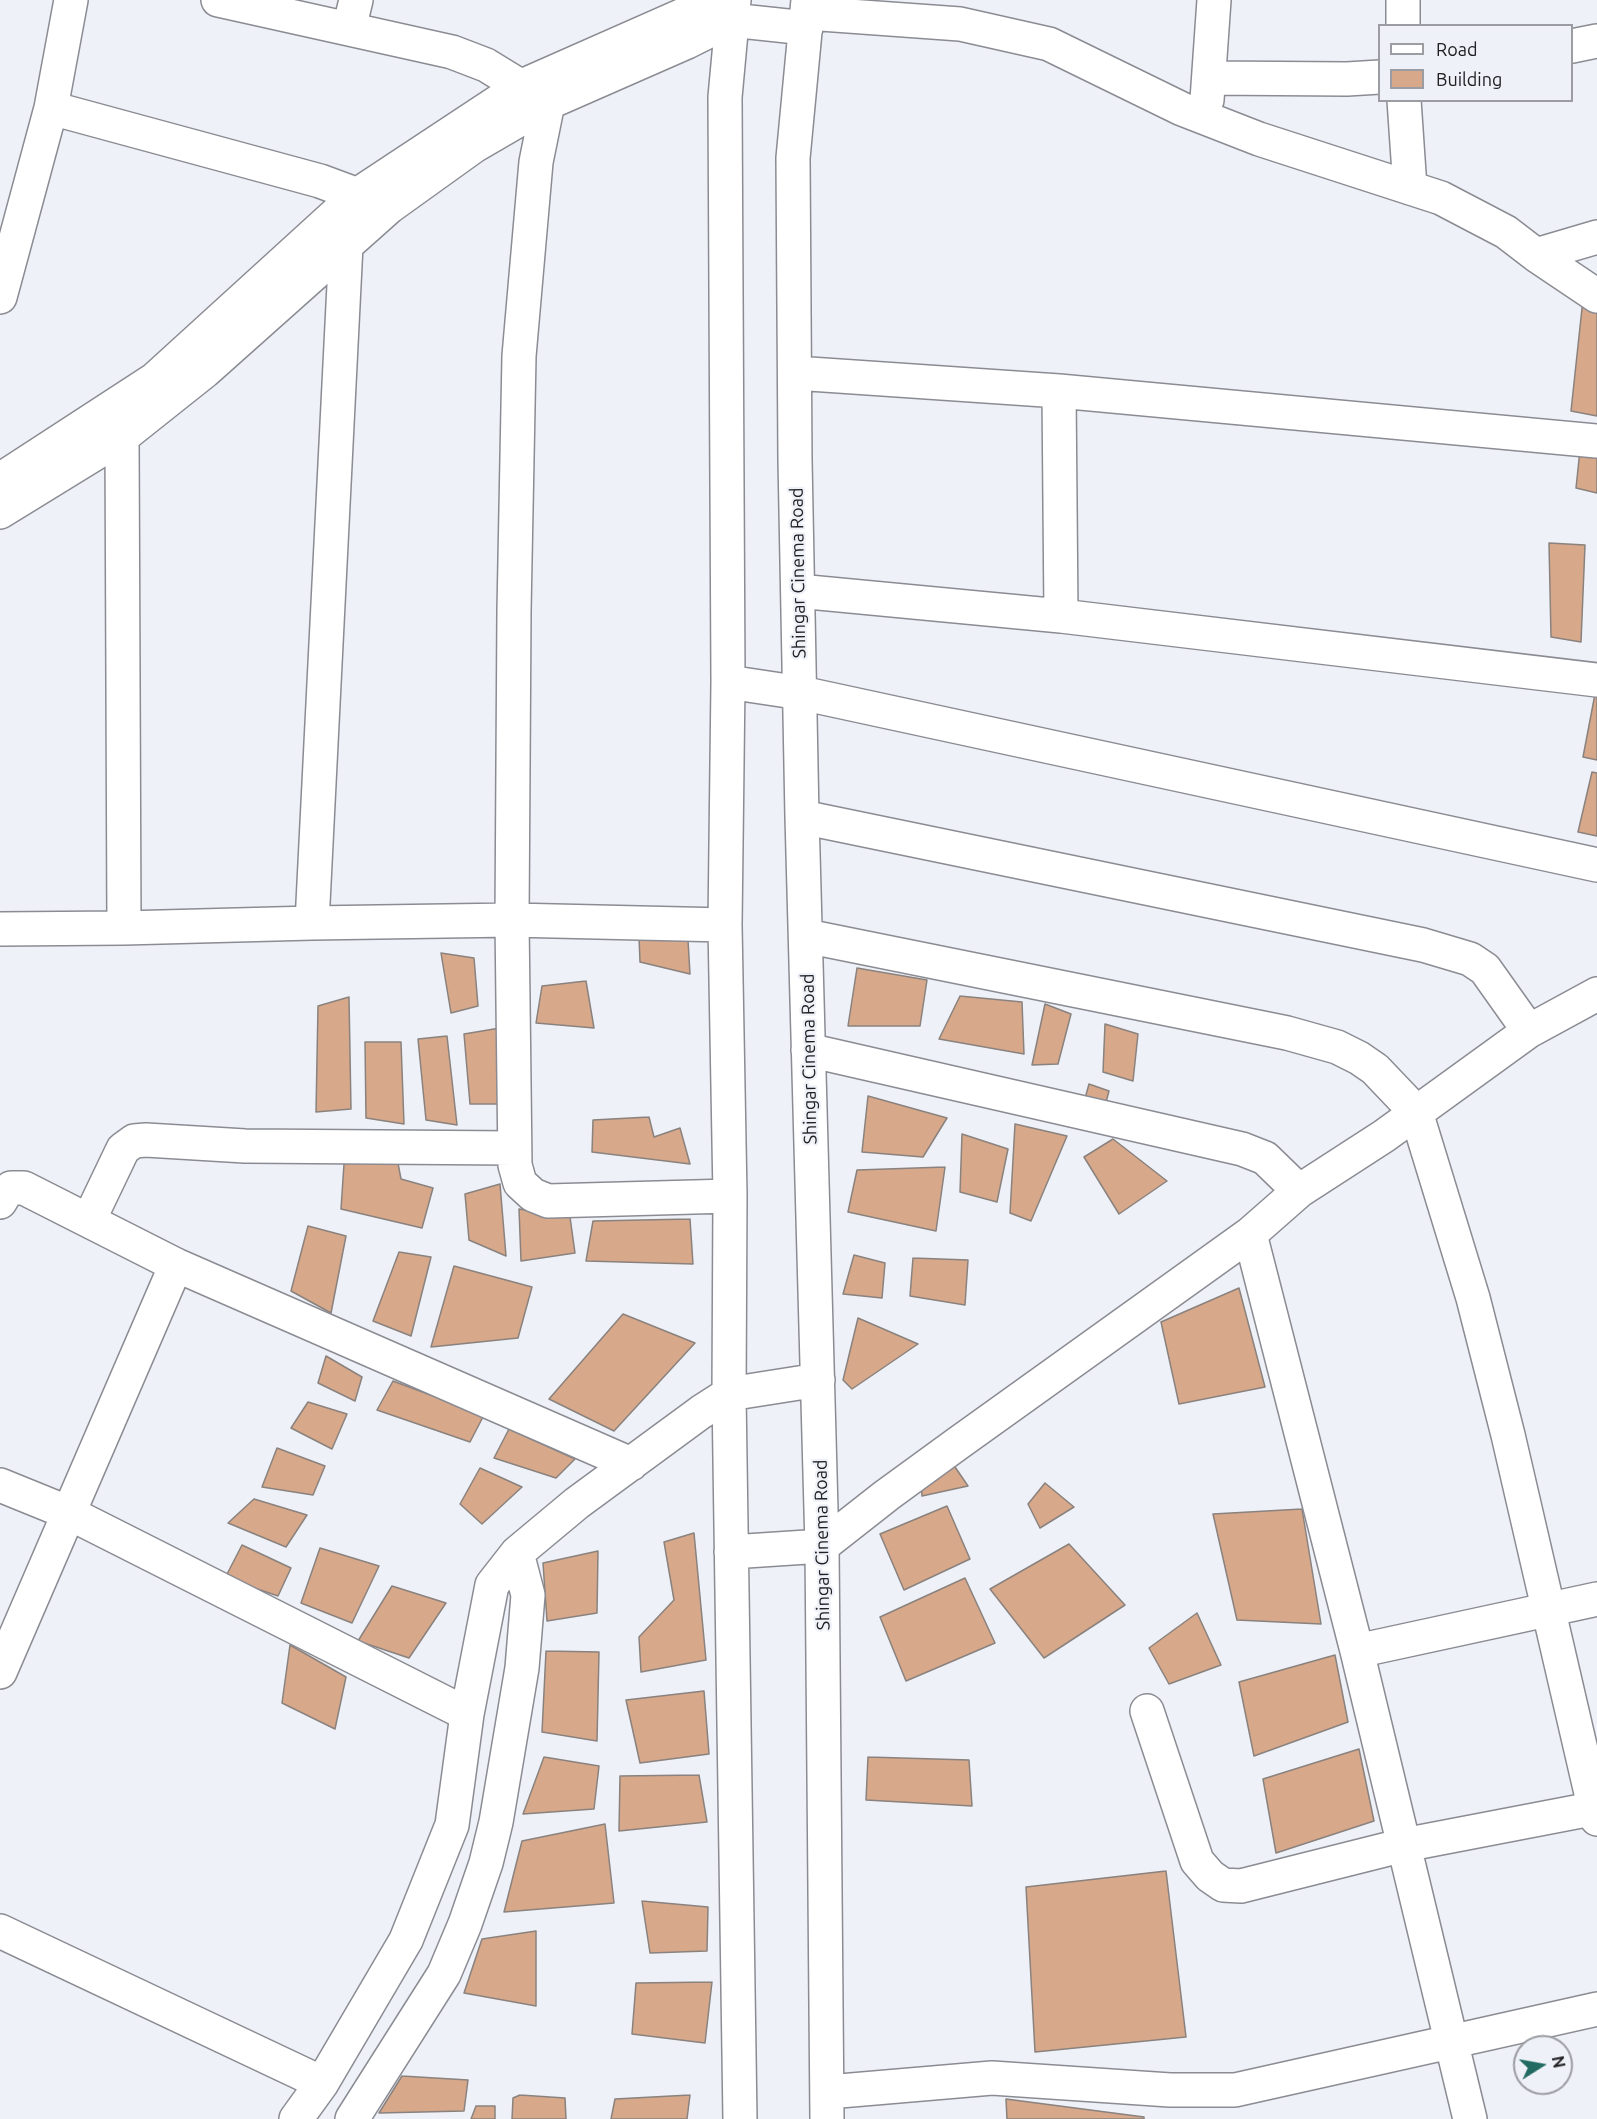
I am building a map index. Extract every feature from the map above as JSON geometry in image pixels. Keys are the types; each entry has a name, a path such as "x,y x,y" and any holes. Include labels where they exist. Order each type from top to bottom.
{"street":[{"path":"2,278 51,108 71,0"},
{"path":"218,0 352,15 486,64 535,94"},
{"path":"1206,118 1214,0"},
{"path":"1403,0 1403,24"},
{"path":"727,7 728,682 725,925 730,1196 729,1394 740,2119"},
{"path":"0,480 155,379 357,195 535,94 687,42 727,7 960,24 1049,44 1182,109 1259,139 1441,198 1506,232 1597,296"},
{"name":"Shingar Cinema Road","path":"807,14 793,158 795,460 802,817 822,1546 827,2105"},
{"path":"1573,46 1597,41"},
{"path":"1209,78 1378,77"},
{"path":"0,512 122,437 206,370 389,207 474,146 535,94"},
{"path":"535,94 536,162 519,356 514,611 512,920 515,1165 520,1183 533,1195 549,1201 730,1196"},
{"path":"1404,102 1410,188"},
{"path":"51,108 320,181 389,207"},
{"path":"1536,255 1597,237"},
{"path":"312,923 346,245"},
{"path":"795,373 1059,390 1597,441"},
{"path":"1059,390 1061,616"},
{"path":"122,437 124,928"},
{"path":"798,591 1061,616 1597,680"},
{"path":"728,682 801,693 1597,865"},
{"path":"802,817 1423,945 1470,959 1485,969 1522,1021"},
{"path":"0,929 512,920 725,925"},
{"path":"806,936 1287,1032 1336,1047 1359,1058 1376,1069 1409,1104 1473,1298 1508,1435 1596,1812 1404,1845 1241,1886 1223,1885 1210,1876 1197,1861 1147,1711"},
{"path":"732,1552 822,1546 886,1495 1250,1234 1283,1175 1384,1136 1409,1104 1522,1021 1597,994"},
{"path":"808,1050 1208,1140 1242,1149 1283,1175"},
{"path":"89,1221 123,1149 135,1142 146,1140 245,1146 514,1148"},
{"path":"0,1202 12,1188 24,1188 176,1265 631,1464"},
{"path":"1250,1234 1357,1651 1470,2119"},
{"path":"0,1672 176,1265"},
{"path":"296,2119 322,2083 406,1940 452,1825 467,1714 492,1585 517,1553 577,1503 729,1394 818,1380"},
{"path":"0,1485 69,1513 467,1714"},
{"path":"352,2119 444,1974 465,1924 486,1863 498,1811 522,1668 528,1595 517,1553"},
{"path":"1357,1651 1597,1599"},
{"path":"0,1931 322,2083"},
{"path":"827,2105 936,2081 992,2078 1170,2090 1235,2090 1597,2009"}],"building":[{"path":"1583,299 1597,309 1597,416 1571,411"},
{"path":"1580,450 1597,451 1597,493 1576,488"},
{"path":"1549,543 1585,545 1581,642 1551,637"},
{"path":"1595,694 1597,694 1597,760 1583,757"},
{"path":"1592,772 1597,773 1597,836 1578,832"},
{"path":"639,937 688,940 690,974 640,962"},
{"path":"441,953 474,958 478,1006 451,1013"},
{"path":"857,968 927,980 920,1026 848,1026"},
{"path":"586,981 594,1028 536,1023 542,986"},
{"path":"960,996 1022,1002 1024,1054 939,1039"},
{"path":"349,997 351,1109 316,1112 318,1006"},
{"path":"1045,1004 1071,1014 1058,1064 1032,1065"},
{"path":"1105,1024 1138,1034 1133,1081 1103,1072"},
{"path":"500,1028 499,1104 470,1104 464,1034"},
{"path":"447,1036 457,1125 426,1120 418,1039"},
{"path":"365,1042 401,1042 404,1124 366,1118"},
{"path":"1089,1084 1109,1091 1105,1106 1084,1102"},
{"path":"868,1096 947,1118 923,1157 862,1152"},
{"path":"649,1117 654,1137 680,1128 690,1164 592,1152 593,1120"},
{"path":"1015,1124 1067,1136 1031,1221 1010,1213"},
{"path":"962,1134 1008,1149 997,1202 960,1192"},
{"path":"1113,1139 1167,1181 1119,1214 1084,1157"},
{"path":"397,1158 401,1179 433,1188 422,1228 341,1209 344,1164"},
{"path":"945,1167 936,1231 848,1212 857,1170"},
{"path":"500,1184 506,1256 469,1240 465,1194"},
{"path":"519,1209 570,1217 575,1253 521,1261"},
{"path":"690,1219 693,1264 586,1261 593,1221"},
{"path":"308,1226 346,1236 331,1313 291,1291"},
{"path":"399,1252 431,1257 411,1336 373,1321"},
{"path":"854,1255 885,1263 882,1298 843,1294"},
{"path":"913,1258 968,1260 965,1305 910,1296"},
{"path":"454,1266 532,1287 518,1338 431,1347"},
{"path":"1239,1288 1265,1387 1179,1404 1161,1322"},
{"path":"623,1314 695,1343 614,1431 549,1399"},
{"path":"858,1318 918,1344 852,1389 843,1380"},
{"path":"326,1356 362,1377 355,1401 318,1383"},
{"path":"393,1381 484,1415 470,1442 377,1410"},
{"path":"308,1402 347,1414 332,1449 291,1428"},
{"path":"509,1429 575,1459 556,1478 494,1458"},
{"path":"277,1448 325,1466 313,1495 262,1487"},
{"path":"953,1464 968,1486 922,1496 921,1483"},
{"path":"480,1468 522,1487 482,1524 460,1504"},
{"path":"1045,1483 1074,1507 1040,1528 1028,1504"},
{"path":"254,1499 307,1515 286,1547 228,1523"},
{"path":"947,1506 970,1559 904,1590 880,1534"},
{"path":"1302,1509 1321,1624 1237,1620 1213,1514"},
{"path":"694,1533 706,1660 641,1672 639,1637 674,1600 664,1542"},
{"path":"1069,1544 1125,1605 1044,1658 990,1589"},
{"path":"242,1545 291,1568 278,1596 225,1578"},
{"path":"320,1548 379,1566 352,1623 301,1603"},
{"path":"598,1551 597,1613 547,1621 543,1563"},
{"path":"965,1578 995,1643 906,1681 880,1617"},
{"path":"392,1586 446,1603 409,1658 358,1641"},
{"path":"1197,1613 1221,1665 1169,1684 1149,1648"},
{"path":"290,1645 346,1677 335,1729 282,1703"},
{"path":"546,1651 599,1652 597,1741 542,1732"},
{"path":"1335,1655 1348,1722 1254,1756 1239,1682"},
{"path":"704,1691 709,1754 640,1763 626,1700"},
{"path":"1359,1749 1374,1821 1276,1853 1263,1779"},
{"path":"544,1757 599,1766 594,1809 523,1814"},
{"path":"868,1757 969,1760 972,1806 866,1800"},
{"path":"699,1775 707,1822 619,1831 620,1776"},
{"path":"605,1824 614,1903 504,1912 522,1841"},
{"path":"1166,1871 1186,2037 1035,2052 1026,1887"},
{"path":"642,1901 708,1907 707,1951 650,1953"},
{"path":"536,1931 536,2006 464,1993 482,1939"},
{"path":"712,1982 705,2043 632,2034 636,1983"},
{"path":"402,2076 468,2080 464,2111 379,2113"},
{"path":"520,2095 565,2098 566,2119 512,2119 513,2098"},
{"path":"690,2095 687,2119 611,2119 615,2099"},
{"path":"1006,2099 1144,2117 1144,2119 1007,2119"},
{"path":"476,2106 495,2106 495,2119 471,2119"}]}
